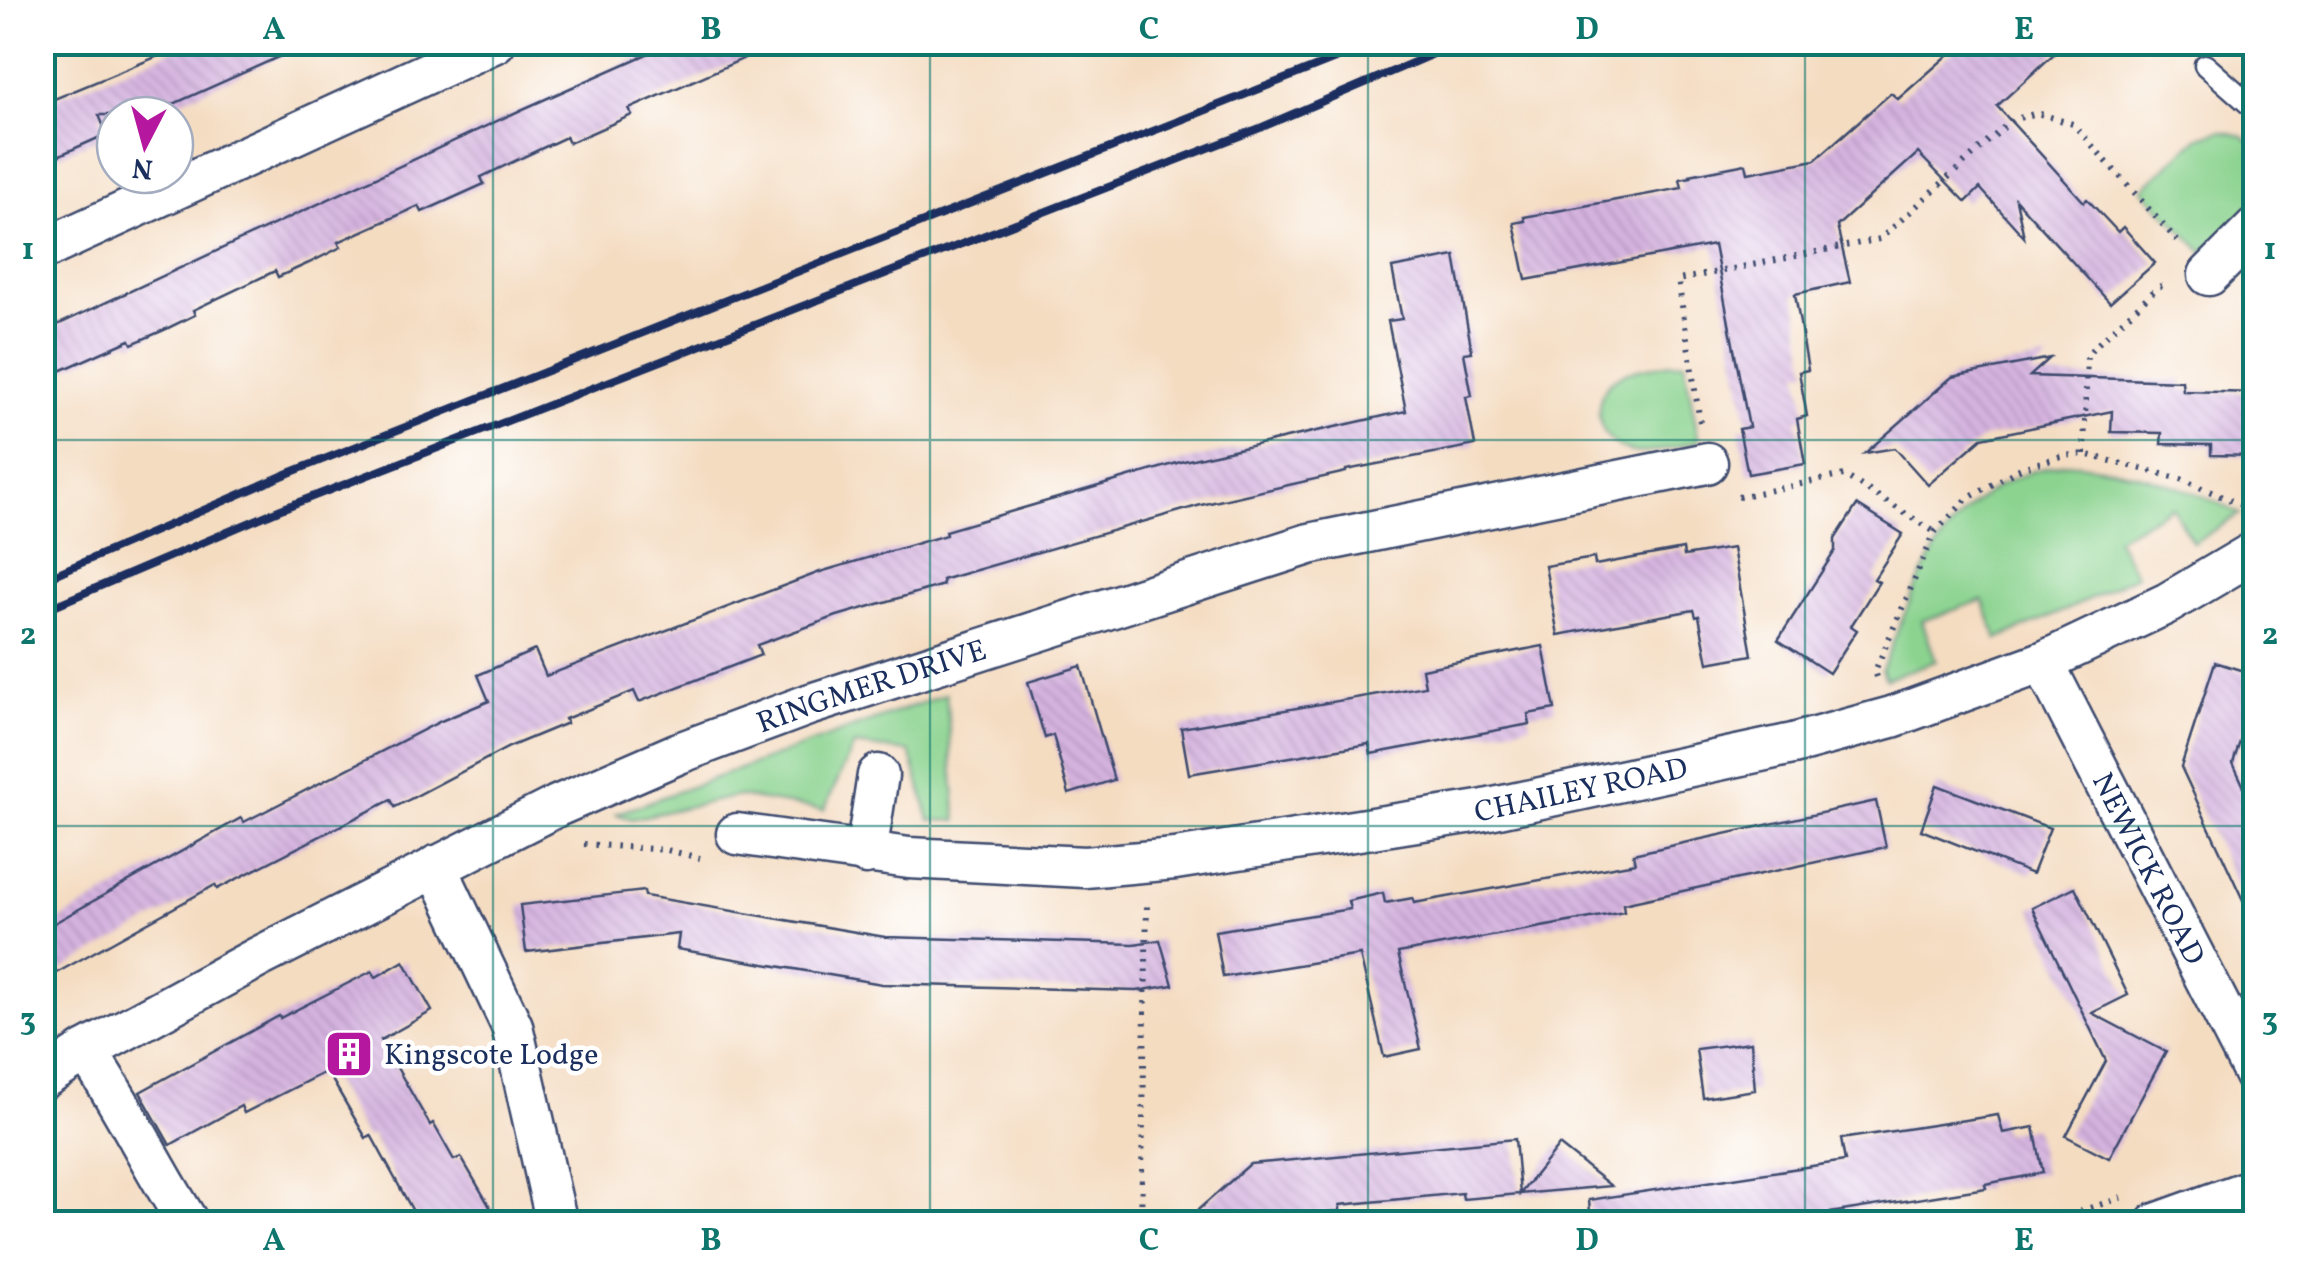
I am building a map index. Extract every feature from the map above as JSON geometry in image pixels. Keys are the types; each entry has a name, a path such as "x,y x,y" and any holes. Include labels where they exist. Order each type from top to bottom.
{"street":[{"path":"42,250 494,42"},
{"path":"2209,275 2256,228"},
{"name":"RINGMER DRIVE","path":"42,1079 86,1051 557,806 808,704 1309,544 1706,463"},
{"name":"CHAILEY ROAD","path":"736,834 866,854 996,865 1084,867 1148,863 1461,815 1699,765 1892,717 2044,662 2168,603 2256,552"},
{"name":"NEWICK ROAD","path":"2044,662 2256,1076"},
{"path":"866,854 878,775"},
{"path":"436,866 512,1026 556,1224"},
{"path":"86,1051 189,1224"},
{"path":"2156,1224 2256,1188"}],"lane":[{"path":"2204,65 2256,110"}],"path":[{"path":"1935,532 1844,475 1719,501 1706,463 1678,280 1880,239 2012,120 2036,113 2073,124 2209,275"},
{"path":"2084,454 2087,354 2158,287 2183,278 2209,275"},
{"path":"1875,671 1935,532 1967,499 2002,476 2042,461 2084,454 2181,479 2256,513"},
{"path":"557,806 574,844 667,850 733,866 736,834"},
{"path":"1141,1224 1148,863"}],"green space":[{"path":"2221,131 2243,136 2255,147 2255,204 2203,252 2142,189 2199,137"},
{"path":"1684,361 1699,441 1646,453 1617,446 1602,427 1599,415 1604,391 1611,381 1637,369"},
{"path":"2066,463 2156,480 2240,514 2193,543 2172,507 2116,538 2136,575 1997,639 1983,600 1922,621 1936,661 1886,679 1882,669 1911,598 1944,537 1966,511 1992,490 2025,474"},
{"path":"946,694 957,821 930,820 910,752 854,745 824,810 738,796 632,819 616,814"}],"building":[{"path":"192,42 312,42 194,95 95,95 95,139 42,163 42,104"},
{"path":"674,42 781,42 629,109 632,115 569,143 566,137 481,177 484,184 422,212 419,206 338,242 341,247 278,277 275,271 193,310 195,315 164,330 132,344 130,340 42,379 42,332"},
{"path":"1963,42 2067,42 1997,106 2084,202 2087,199 2118,232 2123,227 2155,263 2110,303 2016,200 2024,237 1980,188 1966,202 1918,153 1837,226 1850,282 1795,294 1808,370 1799,372 1807,416 1797,419 1805,464 1748,474 1739,429 1749,427 1714,245 1526,280 1514,223 1525,221 1524,217 1682,188 1680,179 1690,175 1746,164 1748,173 1815,160 1891,93 1898,99"},
{"path":"1455,256 1472,352 1464,353 1472,396 1466,397 1475,445 1346,470 1201,505 942,580 943,585 837,616 757,645 761,655 639,702 634,691 565,719 567,723 509,747 395,807 391,800 217,889 215,885 42,981 42,930 241,818 244,822 441,721 489,701 478,675 535,650 546,676 820,572 946,535 945,531 1184,461 1406,411 1388,321 1402,319 1392,268"},
{"path":"2050,358 2030,376 2182,381 2183,391 2256,393 2256,456 2211,455 2211,445 2161,444 2162,433 2111,432 2112,411 1982,438 1928,485 1895,448 1865,453 1952,377"},
{"path":"1857,505 1903,534 1874,579 1879,582 1851,626 1857,630 1829,673 1778,640 1835,551 1835,539"},
{"path":"1733,548 1752,655 1708,663 1699,616 1694,610 1558,635 1545,566 1594,558 1595,565 1683,549 1684,556"},
{"path":"1543,646 1555,709 1528,714 1530,724 1371,754 1369,744 1189,774 1181,728 1425,686 1422,669"},
{"path":"2215,662 2256,675 2256,693 2233,763 2256,813 2256,928 2181,767"},
{"path":"1081,666 1114,780 1069,794 1053,735 1045,738 1028,682"},
{"path":"1937,785 2050,828 2032,874 1921,830"},
{"path":"1876,801 1886,847 1623,904 1624,912 1398,953 1421,1049 1384,1057 1360,955 1223,977 1215,931 1350,909 1348,901 1383,893 1385,903 1413,898 1414,903 1635,863 1633,854"},
{"path":"2075,887 2128,995 2092,1013 2166,1052 2109,1158 2066,1136 2106,1061 2032,908"},
{"path":"644,891 645,896 885,937 1134,944 1160,940 1173,985 1137,991 882,984 677,949 679,934 526,952 520,905"},
{"path":"404,961 432,1011 381,1040 430,1125 433,1123 454,1160 461,1157 500,1224 420,1224 371,1135 366,1138 327,1071 244,1113 241,1106 170,1145 140,1092 279,1016 372,971 376,977"},
{"path":"1751,1042 1755,1090 1703,1098 1696,1049"},
{"path":"1998,1115 2003,1133 2034,1127 2043,1173 1985,1184 1986,1188 1761,1224 1591,1224 1589,1200 1845,1161 1841,1139"},
{"path":"1515,1139 1520,1194 1463,1199 1462,1193 1340,1205 1340,1211 1182,1224 1250,1164"},
{"path":"1559,1145 1611,1186 1520,1194"}],"railway":[{"path":"42,580 289,473 1378,42"},
{"path":"42,611 281,509 1260,128 1461,42"}],"place":[{"name":"Kingscote Lodge","path":"349,1054"}]}
